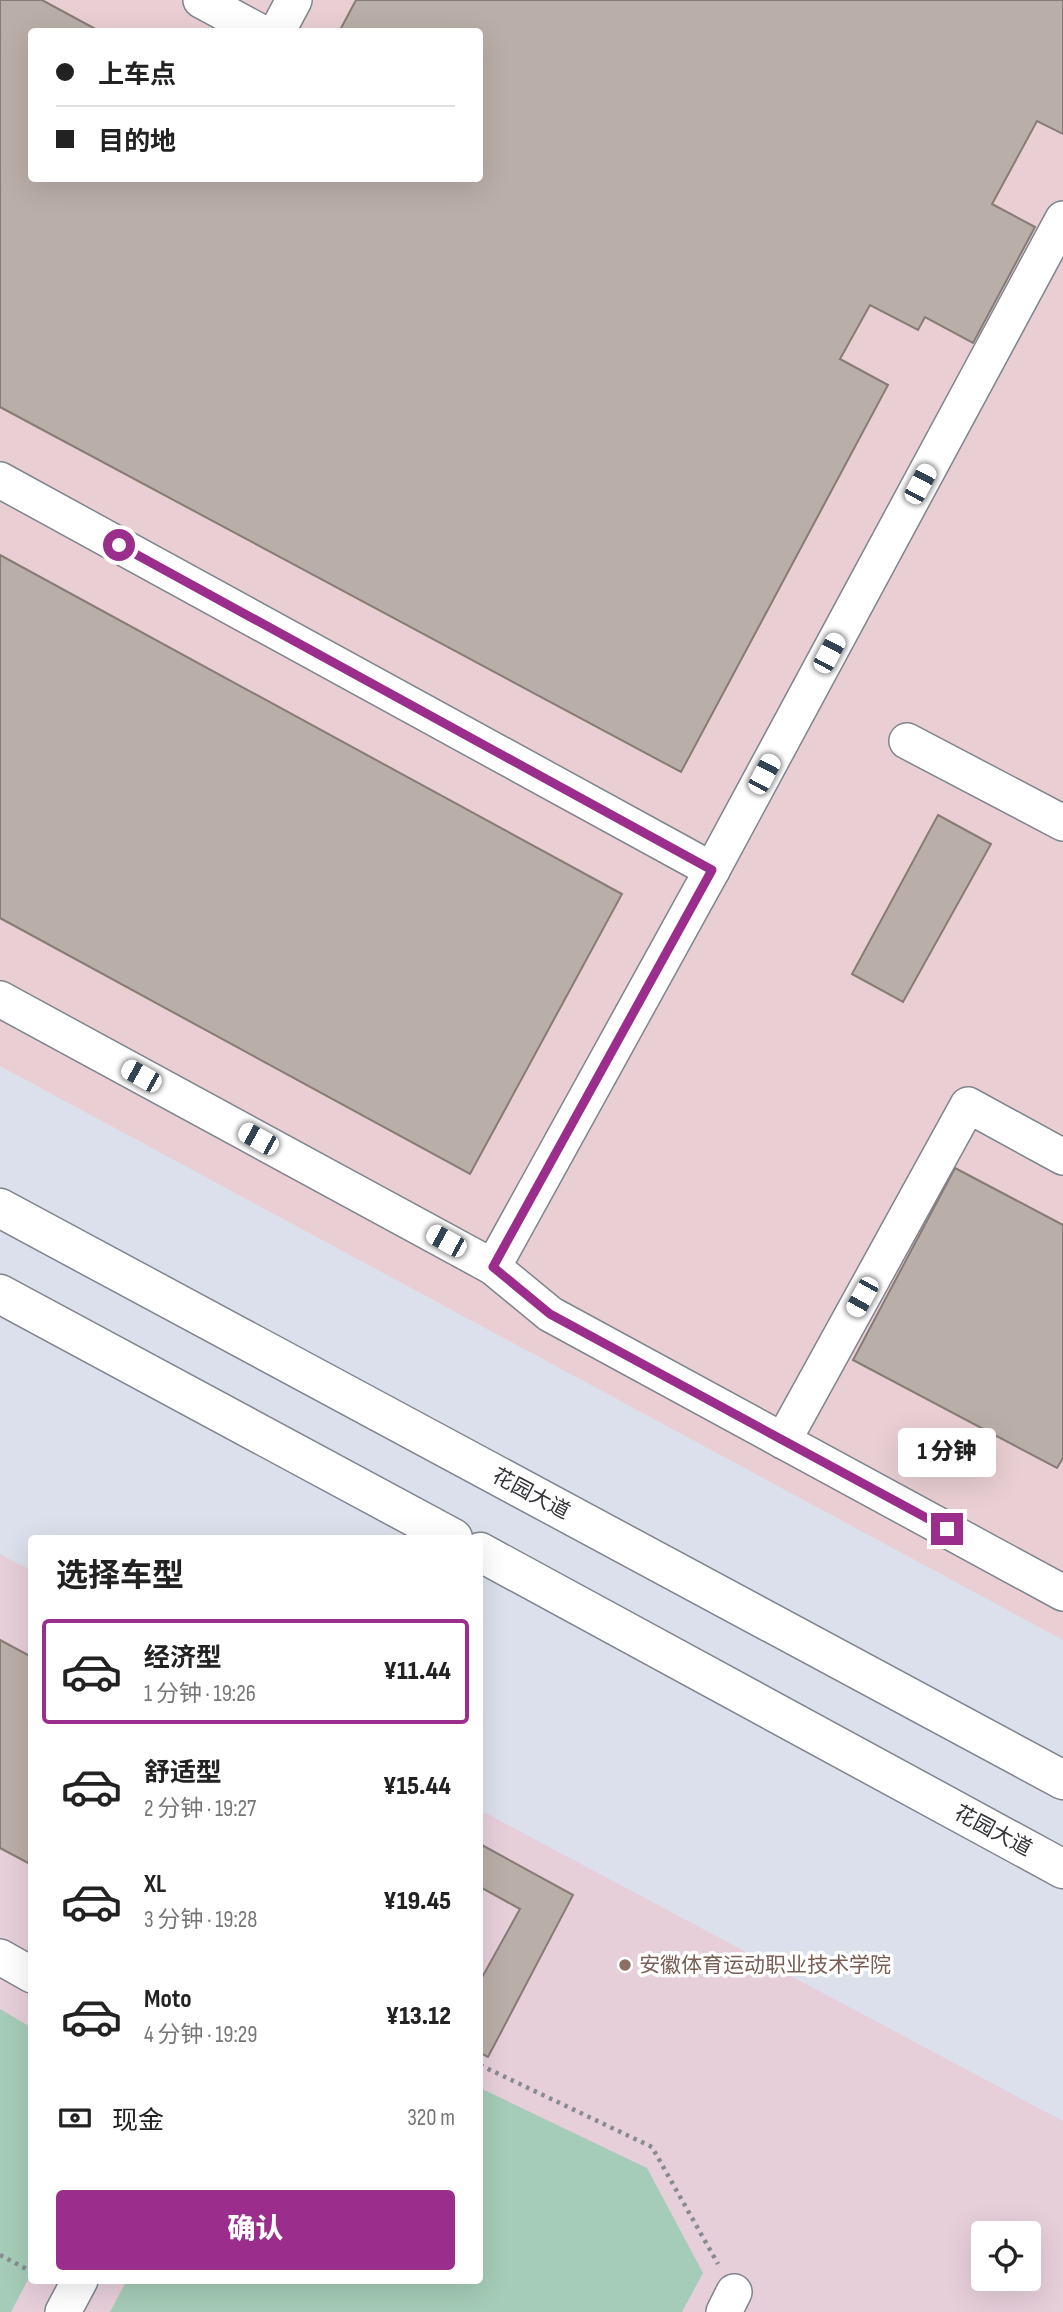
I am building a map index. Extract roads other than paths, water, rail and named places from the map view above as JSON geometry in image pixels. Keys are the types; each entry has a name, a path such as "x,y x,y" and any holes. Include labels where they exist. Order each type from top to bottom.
{"main road":[{"name":"花园大道","path":"0,1208 1063,1780"},
{"path":"0,1294 447,1535"},
{"name":"花园大道","path":"483,1554 1063,1869"}],"lane":[{"path":"201,0 253,28"},
{"path":"279,28 294,0"},
{"path":"493,1267 712,870 1063,219"},
{"path":"0,480 712,870"},
{"path":"907,741 1063,823"},
{"path":"0,999 493,1267 550,1314 1063,1592"},
{"path":"783,1441 968,1105 1063,1157"},
{"path":"0,1957 28,1973"},
{"path":"63,2312 78,2284"}],"place":[{"name":"安徽体育运动职业技术学院","path":"625,1965"}]}
